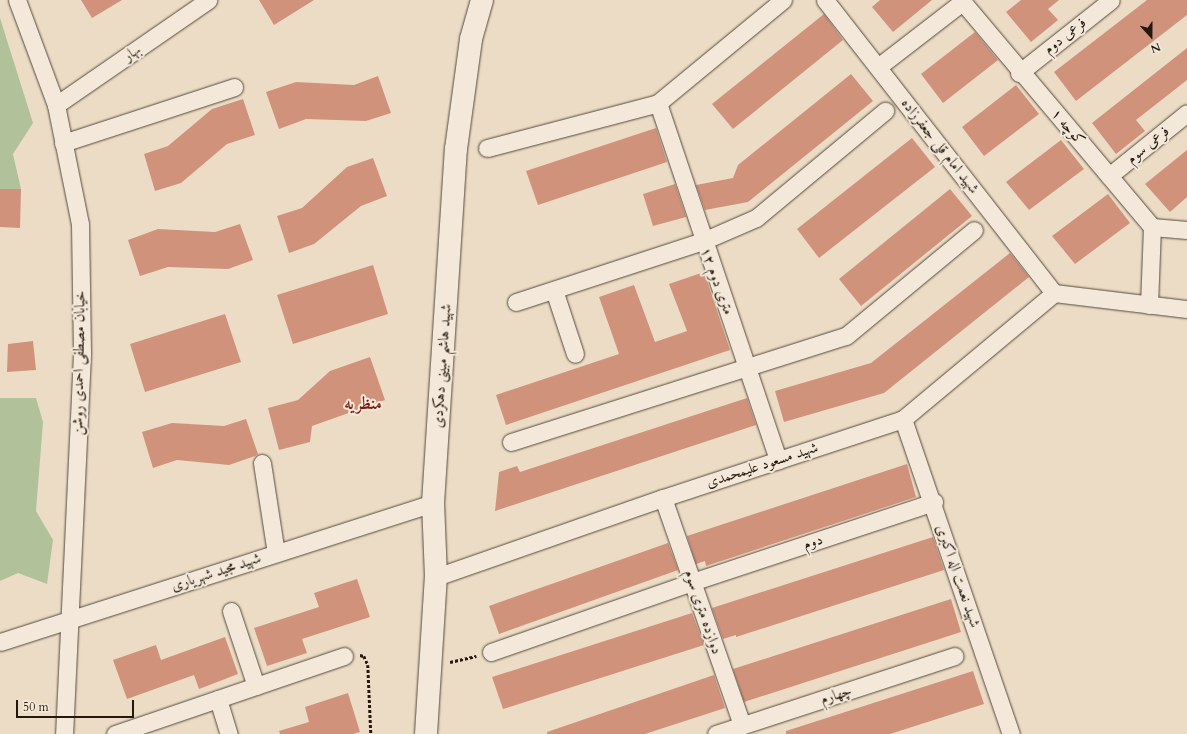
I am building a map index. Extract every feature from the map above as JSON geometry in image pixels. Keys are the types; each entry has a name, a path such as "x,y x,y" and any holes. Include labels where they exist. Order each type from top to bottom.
{"main road":[{"name":"شهید هاشم مبینی دهکردی","path":"426,734 436,577 432,503 456,149 471,39 482,0"}],"street":[{"name":"خیابان مصطفی احمدی روشن","path":"17,0 56,105 80,224 82,354 68,620 64,734"},
{"name":"بهار","path":"56,105 208,0"},
{"path":"487,148 658,103 783,0"},
{"name":"شهید امام قلی جعفرزاده","path":"825,0 1054,293"},
{"name":"فرعی دوم","path":"1019,72 1111,0"},
{"path":"878,67 962,1"},
{"name":"کوچه ۱","path":"962,1 1019,72 1152,227"},
{"path":"63,143 234,87"},
{"name":"۱۲ متری دوم","path":"658,103 703,241 747,365 778,460"},
{"path":"516,302 703,241 756,218 885,111"},
{"name":"فرعی سوم","path":"1109,176 1187,113"},
{"path":"1150,305 1152,227 1187,230"},
{"path":"511,442 747,365 846,336 974,230"},
{"path":"554,290 575,354"},
{"path":"1054,293 1187,309"},
{"name":"شهید مسعود علیمحمدی","path":"436,577 663,498 904,419 1054,293"},
{"name":"شهید نعمت اله اکبری","path":"904,419 934,502 1011,734"},
{"path":"262,463 276,553"},
{"name":"دوازده متری سوم","path":"663,498 742,725"},
{"name":"دوم","path":"491,652 692,582 934,502"},
{"name":"شهید مجید شهریاری","path":"0,642 432,503"},
{"path":"231,612 256,686"},
{"path":"115,734 344,656"},
{"name":"چهارم","path":"716,734 955,656"},
{"path":"218,699 229,734"}],"path":[{"path":"430,668 491,652"},
{"path":"344,656 364,656 368,665 371,734"}],"green space":[{"path":"0,18 33,123 13,154 21,189 0,190"},
{"path":"0,398 36,398 43,422 36,511 53,540 47,584 18,573 0,581"}],"building":[{"path":"81,0 122,0 92,18"},
{"path":"259,0 314,0 274,25"},
{"path":"880,0 932,0 893,32 872,7"},
{"path":"1021,0 1059,0 1048,9 1058,20 1031,42 1006,12"},
{"path":"1147,0 1187,0 1187,15 1076,101 1054,72"},
{"path":"824,14 843,40 733,129 712,104"},
{"path":"975,32 998,60 943,103 921,74"},
{"path":"1187,48 1187,80 1136,120 1145,131 1116,154 1092,123"},
{"path":"851,74 873,101 748,202 705,210 696,185 733,178 738,165"},
{"path":"378,76 391,113 366,121 306,119 279,129 266,92 296,82 354,85"},
{"path":"1016,85 1039,114 984,156 962,127"},
{"path":"243,99 255,135 227,144 181,183 155,191 144,154 168,146 212,109"},
{"path":"656,128 667,162 538,205 526,171"},
{"path":"912,138 935,167 819,258 797,229"},
{"path":"1061,140 1084,169 1029,210 1006,182"},
{"path":"1187,150 1187,197 1170,212 1145,184"},
{"path":"373,158 387,196 361,206 314,244 289,253 277,216 302,208 347,167"},
{"path":"675,184 686,217 653,226 643,194"},
{"path":"0,189 21,189 20,228 0,227"},
{"path":"950,189 972,216 861,306 839,279"},
{"path":"1108,194 1130,223 1075,264 1052,236"},
{"path":"240,224 253,260 228,269 168,267 140,276 128,240 158,229 215,232"},
{"path":"1010,253 1029,277 884,393 784,422 775,391 871,363"},
{"path":"373,265 388,314 293,344 277,295"},
{"path":"704,272 730,350 506,425 496,395 619,354 599,297 634,285 655,342 687,331 669,284"},
{"path":"225,314 241,362 145,392 130,344"},
{"path":"33,341 36,370 7,372 8,344"},
{"path":"370,357 385,400 312,426 310,442 279,450 268,408 298,400 330,371"},
{"path":"747,398 756,425 495,511 499,472 517,466 520,472"},
{"path":"246,419 258,454 255,456 229,465 177,460 153,468 142,432 172,423 224,426"},
{"path":"907,464 916,497 706,566 705,561 696,564 687,536"},
{"path":"933,537 944,570 736,637 736,635 723,639 712,608"},
{"path":"668,543 678,570 499,634 489,606"},
{"path":"357,579 370,617 302,639 307,653 267,666 254,628 319,607 314,593"},
{"path":"951,599 961,632 744,702 733,669"},
{"path":"692,613 704,645 503,709 492,677"},
{"path":"225,637 238,674 199,689 194,675 127,699 113,660 156,645 161,660"},
{"path":"973,671 984,704 890,734 786,734 786,731"},
{"path":"714,675 725,708 645,734 547,734 547,732"},
{"path":"348,693 360,732 353,734 280,734 279,731 309,722 305,707"}],"district":[{"name":"منظریه","path":"363,404"}]}
